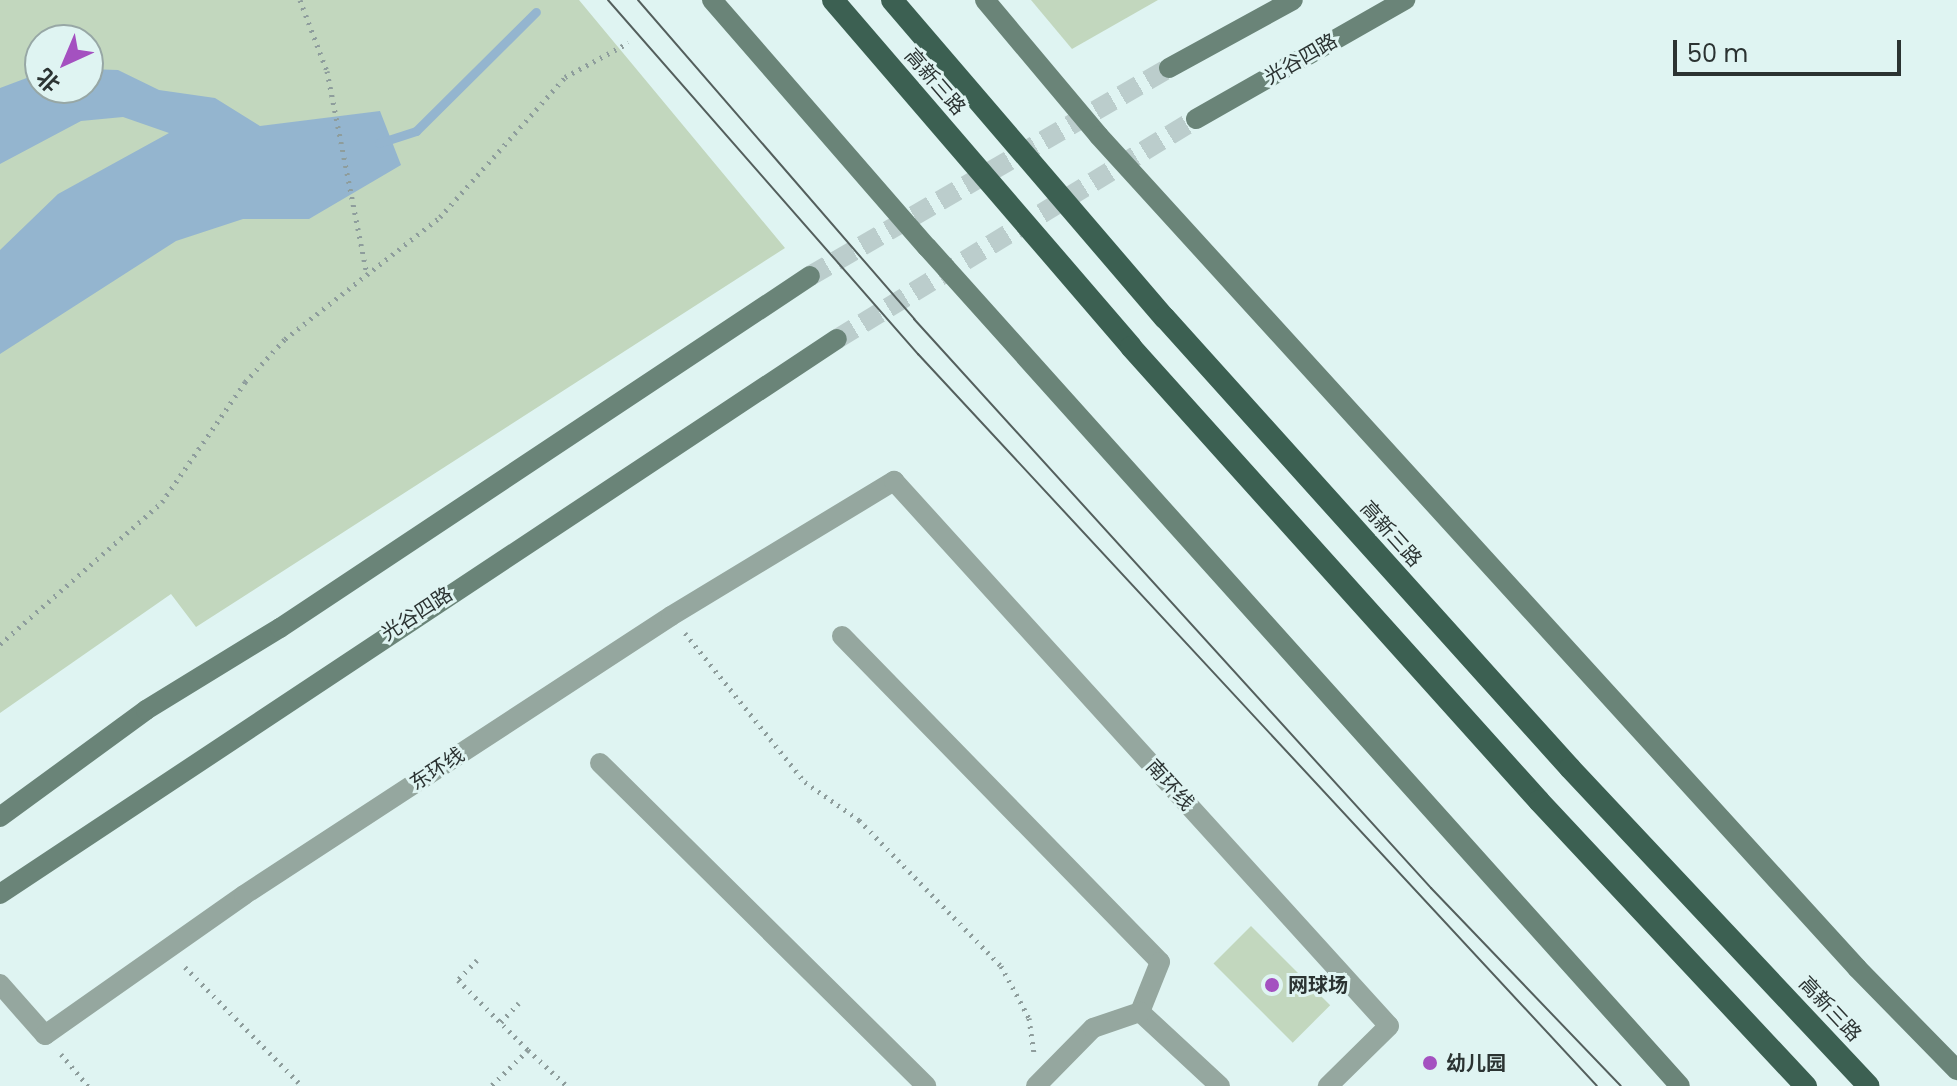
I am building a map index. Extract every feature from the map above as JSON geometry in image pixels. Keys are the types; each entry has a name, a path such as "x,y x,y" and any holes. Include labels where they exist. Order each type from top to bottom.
{"highway":[{"name":"高新三路","path":"833,0 1131,347 1539,801 1806,1086"},
{"name":"高新三路","path":"892,0 1175,330 1570,768 1869,1086"}],"main road":[{"path":"712,0 927,247 1680,1086"},
{"path":"985,0 1110,147 1857,968 1957,1070"},
{"path":"1169,68 1293,0"},
{"name":"光谷四路","path":"1196,119 1405,0"},
{"path":"0,817 146,710 280,628 810,276"},
{"name":"光谷四路","path":"0,894 837,339"}],"street":[{"name":"东环线","path":"45,1035 166,948 671,616 894,481"},
{"name":"南环线","path":"894,481 1389,1026 1328,1086"},
{"path":"842,636 1160,962 1140,1012 1093,1028 1039,1085"},
{"path":"600,763 926,1086"},
{"path":"0,984 45,1035"},
{"path":"1140,1012 1220,1086"}],"path":[{"path":"300,0 327,71 367,274"},
{"path":"0,644 162,502 245,382 285,339 440,217 565,77 628,43"},
{"path":"671,616 805,782 859,820 1001,966 1029,1018 1039,1085"},
{"path":"166,948 302,1086"},
{"path":"477,960 458,980 567,1086"},
{"path":"501,1022 519,1003"},
{"path":"45,1035 88,1086"},
{"path":"491,1086 528,1050"}],"green space":[{"path":"0,0 579,0 785,248 196,627 171,594 0,713"},
{"path":"1031,0 1158,0 1072,49"},
{"name":"网球场","path":"1251,926 1330,1005 1293,1043 1214,963"}],"water":[{"path":"104,70 118,70 159,90 215,98 260,126 380,111 401,165 309,219 243,219 176,241 0,354 0,250 58,194 169,133 123,117 81,121 0,164 0,88 24,79 24,104 104,104"}],"waterway":[{"path":"379,143 416,131 536,12"}],"tunnel":[{"path":"810,276 1169,68"},
{"path":"837,339 1196,119"}],"tram line":[{"path":"608,0 918,354 1597,1086"},
{"path":"638,0 914,319 1431,888 1621,1086"}],"place":[{"name":"网球场","path":"1272,985"},
{"name":"幼儿园","path":"1430,1063"}]}
